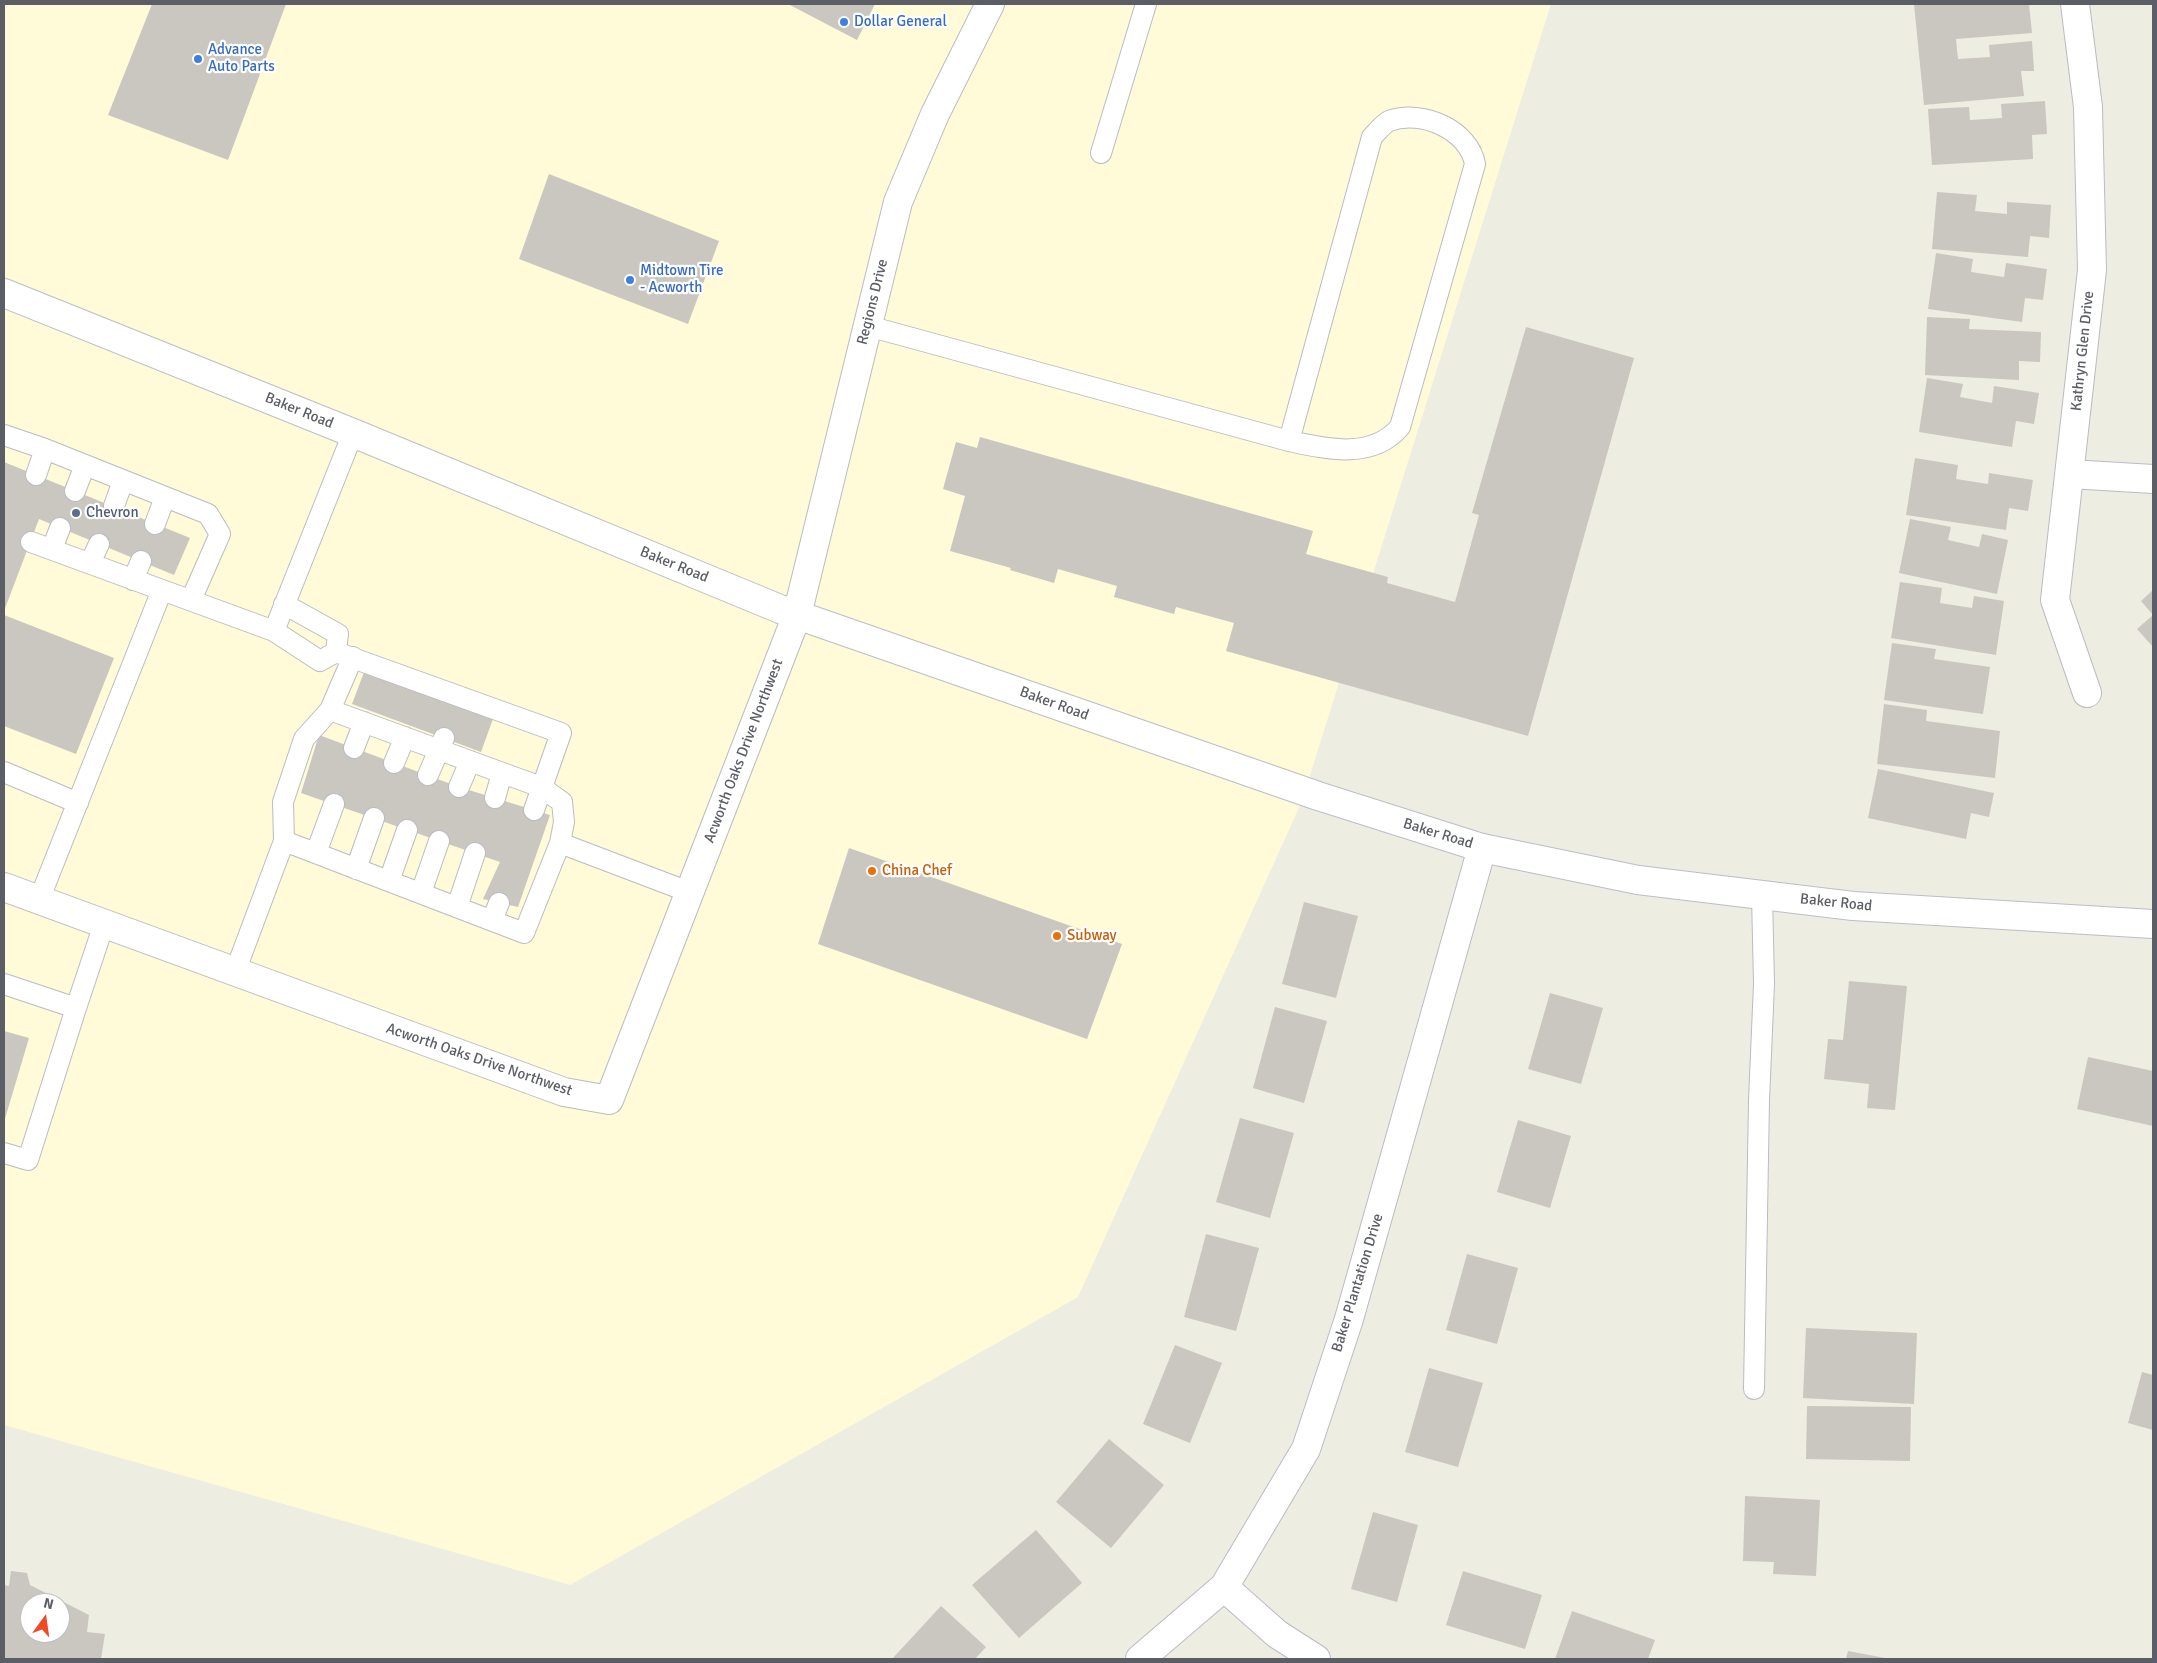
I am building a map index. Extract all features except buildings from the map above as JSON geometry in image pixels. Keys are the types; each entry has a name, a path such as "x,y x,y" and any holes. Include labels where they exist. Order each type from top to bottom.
{"street":[{"name":"Regions Drive","path":"797,615 898,202 935,114 990,4"},
{"name":"Kathryn Glen Drive","path":"2075,4 2088,107 2092,270 2055,600 2087,693"},
{"name":"Baker Road","path":"4,293 353,433 797,615 1299,790 1482,848 1638,880 1853,906 2153,924"},
{"path":"2070,474 2153,479"},
{"name":"Acworth Oaks Drive Northwest","path":"4,887 564,1092 609,1100 797,615"},
{"name":"Baker Plantation Drive","path":"1140,1659 1224,1587 1306,1448 1349,1319 1482,848"},
{"path":"1224,1587 1277,1634 1316,1659"}],"lane":[{"path":"1101,153 1146,4"},
{"path":"868,326 1290,441 1324,449 1364,448 1381,443 1392,436 1400,427 1475,164 1473,152 1450,129 1421,118 1401,118 1387,122 1372,137 1290,441"},
{"path":"274,631 353,433"},
{"path":"4,435 45,449 208,514 220,534 191,600"},
{"path":"36,475 45,449"},
{"path":"75,491 85,465"},
{"path":"114,506 123,481"},
{"path":"155,524 165,497"},
{"path":"52,549 60,528"},
{"path":"31,542 274,631 320,661 345,655 459,699 560,733 534,810"},
{"path":"90,563 99,544"},
{"path":"133,580 141,561"},
{"path":"39,900 162,590"},
{"path":"235,972 284,841 283,802 304,739 330,710 345,655 338,634 284,604"},
{"path":"284,841 457,907 496,912 524,933 560,843 564,822 562,802 541,787 470,761 441,744 404,737 387,724 364,722 330,710"},
{"path":"354,748 364,722"},
{"path":"394,763 404,737"},
{"path":"428,775 441,744"},
{"path":"459,787 470,761"},
{"path":"4,772 78,804"},
{"path":"495,798 502,773"},
{"path":"316,853 334,804"},
{"path":"356,868 374,818"},
{"path":"389,881 407,830"},
{"path":"420,893 439,841"},
{"path":"560,843 689,892"},
{"path":"457,907 475,853"},
{"path":"1754,1388 1758,1109 1764,984 1762,895"},
{"path":"4,1152 28,1160 104,924"},
{"path":"4,984 76,1008"}],"shaded area":[{"path":"4,4 1551,4 1302,801 1078,1297 570,1585 4,1425"}],"place":[{"name":"Dollar General","path":"844,22"},
{"name":"Advance Auto Parts","path":"198,59"},
{"name":"Midtown Tire - Acworth","path":"630,280"},
{"name":"Chevron","path":"76,513"},
{"name":"China Chef","path":"872,871"},
{"name":"Subway","path":"1057,936"}]}
